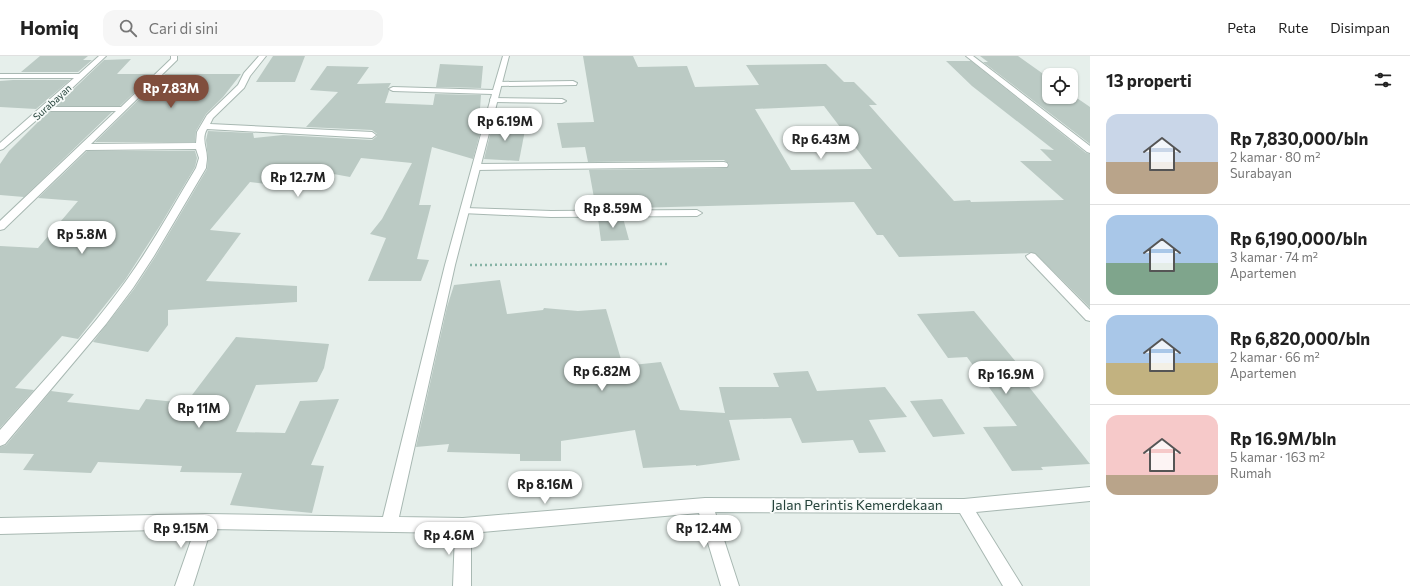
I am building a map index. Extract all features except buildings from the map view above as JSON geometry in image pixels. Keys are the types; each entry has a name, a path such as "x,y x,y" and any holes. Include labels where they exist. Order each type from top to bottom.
{"street":[{"name":"Surabayan","path":"0,147 45,109 102,56"},
{"path":"0,227 174,60 174,56"},
{"path":"0,440 102,321 149,256 168,220 201,168 203,158 200,146 201,132 210,117 241,86 247,75 263,56"},
{"path":"389,525 450,265 506,56"},
{"path":"968,56 1090,150"},
{"path":"0,76 81,76"},
{"path":"496,92 573,83"},
{"path":"393,89 496,92 562,100"},
{"path":"45,109 123,109"},
{"path":"205,126 372,135"},
{"path":"83,147 200,146"},
{"path":"476,167 724,165"},
{"path":"465,210 551,214 697,213"},
{"path":"1031,256 1090,317"},
{"name":"Jalan Perintis Kemerdekaan","path":"0,526 206,521 463,526 705,505 964,506 1090,494"},
{"path":"705,505 730,586"},
{"path":"964,506 1013,586"},
{"path":"184,586 206,521"},
{"path":"462,586 463,526"}],"path":[{"path":"450,265 668,264"}]}
